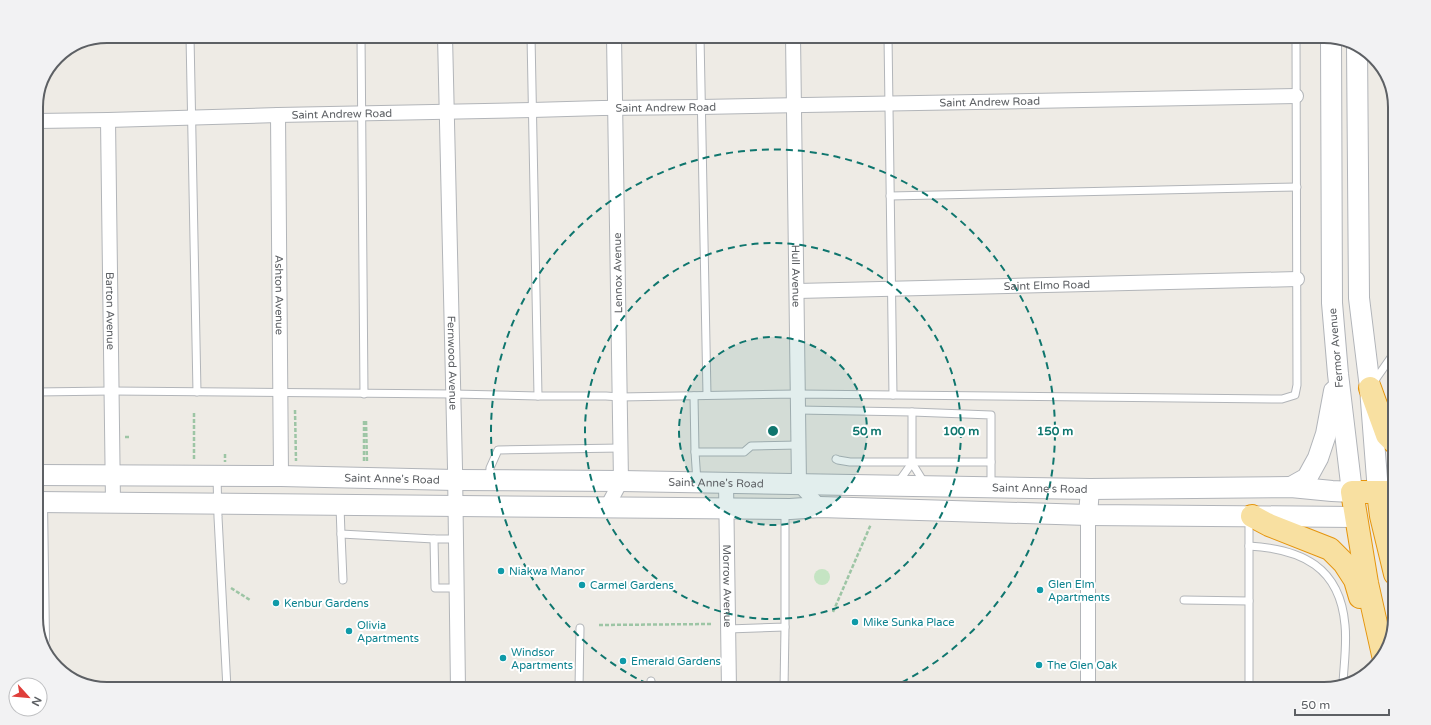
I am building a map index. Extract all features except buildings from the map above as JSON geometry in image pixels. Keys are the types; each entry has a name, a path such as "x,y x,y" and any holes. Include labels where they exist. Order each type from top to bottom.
{"highway":[{"path":"1370,388 1388,436"},
{"name":"Saint Anne's Road","path":"1352,492 1387,492"},
{"name":"Fermor Avenue","path":"1352,492 1367,583 1381,646"},
{"path":"1355,517 1388,516 1387,492"},
{"path":"1250,516 1330,549 1344,563 1354,580 1372,631 1380,648"}],"main road":[{"name":"Fermor Avenue","path":"1332,44 1332,303 1338,374 1352,492"},
{"path":"1357,53 1359,298 1370,388 1387,492"},
{"path":"1291,487 1307,478 1318,458 1326,434 1338,374"},
{"name":"Saint Anne's Road","path":"43,474 217,476 289,471 489,481 697,482 1090,489 1291,487 1352,492"},
{"path":"909,509 922,497 926,486"},
{"path":"43,502 785,509 820,507 1088,515 1355,517"}],"street":[{"name":"Fernwood Avenue","path":"445,43 458,682"},
{"name":"Lennox Avenue","path":"614,43 621,481"},
{"name":"Hull Avenue","path":"793,43 800,484"},
{"name":"Saint Andrew Road","path":"43,121 615,108 1296,96"},
{"name":"Ashton Avenue","path":"278,115 280,393 289,471"},
{"name":"Barton Avenue","path":"108,120 114,502"},
{"name":"Saint Elmo Road","path":"797,291 1297,279"},
{"path":"607,507 621,481"},
{"name":"Morrow Avenue","path":"726,483 729,682"},
{"path":"800,484 820,507"},
{"path":"1088,682 1088,515 1090,489"}],"lane":[{"path":"190,43 197,392"},
{"path":"361,43 364,394"},
{"path":"531,43 538,396"},
{"path":"700,43 707,395"},
{"path":"888,43 893,395"},
{"path":"43,392 112,391 453,394 620,397 798,394 1282,399 1295,395 1297,385 1296,43"},
{"path":"890,196 1297,187"},
{"path":"1370,388 1388,362"},
{"path":"694,396 697,482"},
{"path":"798,410 991,415 991,488"},
{"path":"912,412 912,463 926,486"},
{"path":"695,452 744,452 751,446 799,445"},
{"path":"489,481 490,468 498,450 620,448"},
{"path":"836,459 850,462 991,462"},
{"path":"895,486 912,463"},
{"path":"217,476 217,503 227,682"},
{"path":"340,504 343,580"},
{"path":"784,682 785,509"},
{"path":"1249,682 1250,516"},
{"path":"341,534 455,539"},
{"path":"434,539 435,588 456,588"},
{"path":"1249,546 1269,547 1310,560 1320,568 1335,587 1342,603 1345,626 1344,679"},
{"path":"1184,600 1249,601"},
{"path":"728,629 785,627"},
{"path":"579,682 580,628"}],"path":[{"path":"289,471 297,437 295,393"},
{"path":"194,413 194,464"},
{"path":"365,421 365,467"},
{"path":"125,437 131,437"},
{"path":"833,612 871,523"},
{"path":"599,625 712,624"}],"green space":[{"path":"822,569 829,574 830,577 825,584 822,585 815,580 814,577 819,570"}],"place":[{"name":"Niakwa Manor","path":"501,571"},
{"name":"Carmel Gardens","path":"582,585"},
{"name":"Glen Elm Apartments","path":"1040,590"},
{"name":"Kenbur Gardens","path":"276,603"},
{"name":"Mike Sunka Place","path":"855,622"},
{"name":"Olivia Apartments","path":"349,631"},
{"name":"Windsor Apartments","path":"503,658"},
{"name":"Emerald Gardens","path":"623,661"},
{"name":"The Glen Oak","path":"1039,665"}]}
